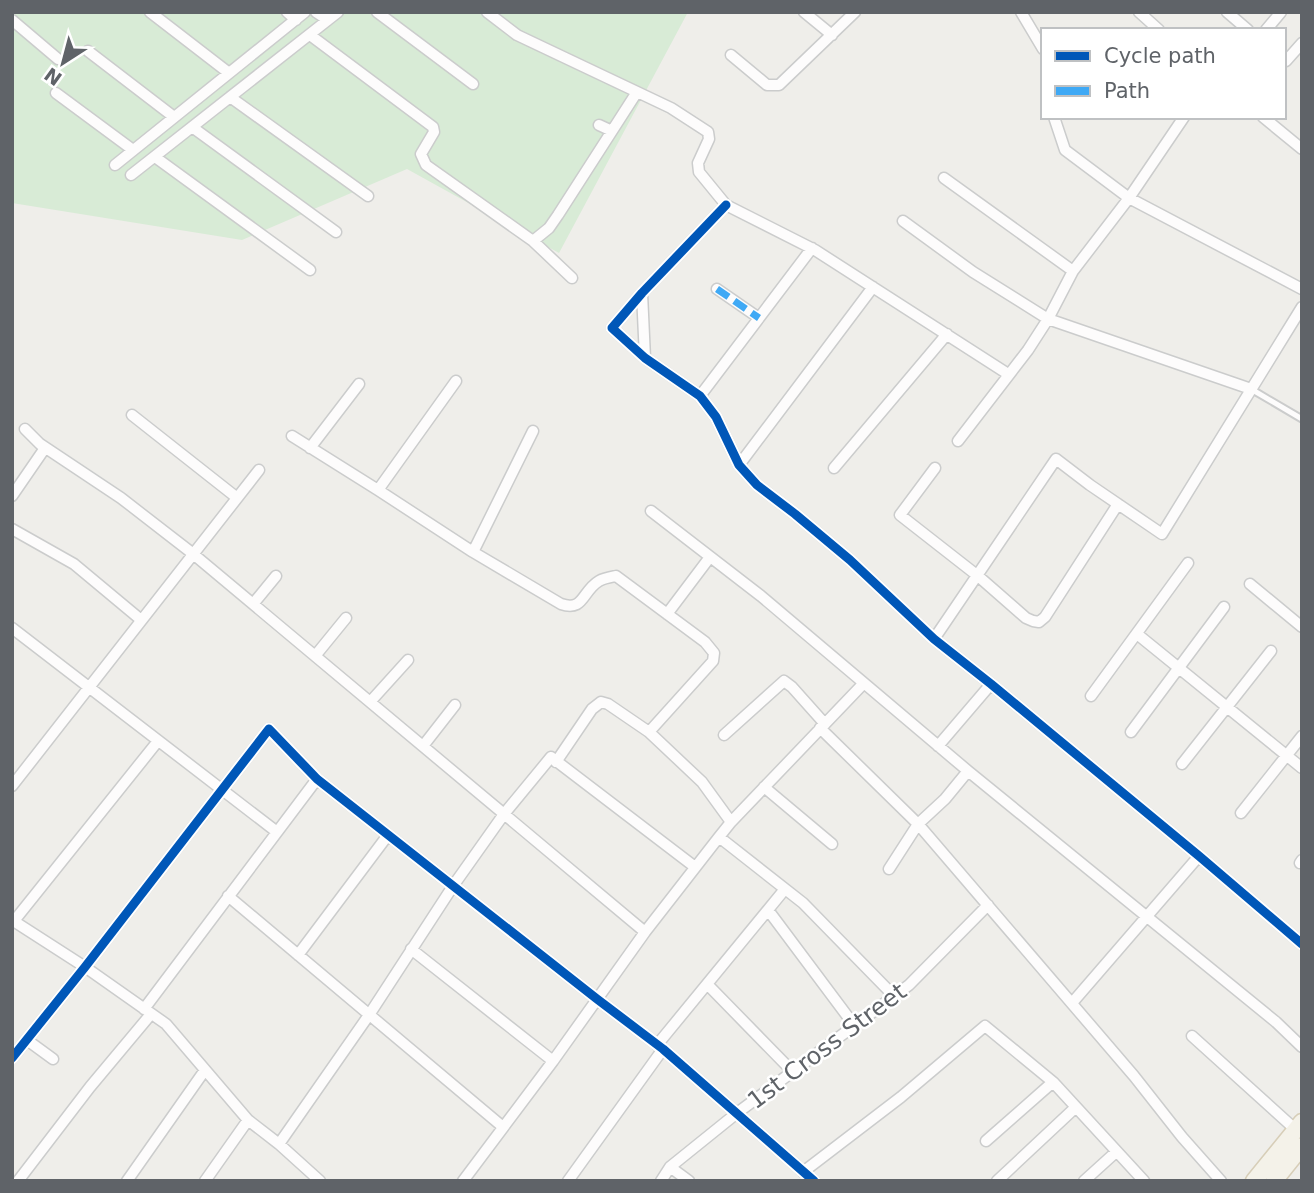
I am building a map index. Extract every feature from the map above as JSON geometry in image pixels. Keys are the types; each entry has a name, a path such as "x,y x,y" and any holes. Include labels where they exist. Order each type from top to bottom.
{"main road":[{"path":"1254,1181 1299,1126"},
{"path":"1274,1181 1302,1146"}],"street":[{"path":"150,12 229,73"},
{"path":"287,12 296,20"},
{"path":"115,165 305,12"},
{"path":"316,12 328,20"},
{"path":"131,175 338,12"},
{"path":"377,12 473,84"},
{"path":"487,12 517,35 671,108 708,132 709,139 698,163 699,172 726,205 812,248 1008,374"},
{"path":"804,12 832,35"},
{"path":"731,55 767,85 779,85 855,12"},
{"path":"1021,12 1041,46"},
{"path":"1227,12 1246,28"},
{"path":"1268,28 1281,12"},
{"path":"1142,13 1157,28"},
{"path":"12,20 58,59"},
{"path":"310,35 433,127 434,132 421,154 426,164 533,241 572,278"},
{"path":"1286,61 1302,43"},
{"path":"88,51 174,117"},
{"path":"533,241 549,228 637,92"},
{"path":"56,93 133,150"},
{"path":"230,97 368,196"},
{"path":"1055,119 1065,150 1129,198 1302,289"},
{"path":"958,441 1028,350 1073,271 1129,198 1183,119"},
{"path":"1265,119 1302,149"},
{"path":"599,125 612,131"},
{"path":"192,127 336,232"},
{"path":"155,157 310,270"},
{"path":"944,178 1073,271"},
{"path":"726,205 612,328 645,358 700,396 716,417 738,465 757,485 850,560 934,639 992,684 1302,944"},
{"path":"903,221 973,272 1048,319 1251,389"},
{"path":"700,396 812,248"},
{"path":"738,465 873,287"},
{"path":"717,289 759,318"},
{"path":"642,293 645,358"},
{"path":"934,639 1056,458 1162,534 1302,307"},
{"path":"834,468 947,334"},
{"path":"379,490 456,381"},
{"path":"310,448 359,384"},
{"path":"132,415 236,497"},
{"path":"25,429 45,448 121,498 192,553 645,932"},
{"path":"472,552 533,431"},
{"path":"292,436 472,552 561,604 569,607 580,603 601,579 617,576 705,642 714,653 713,661 649,732"},
{"path":"12,496 45,448"},
{"path":"935,468 900,514 1033,621 1039,622 1045,617 1118,504"},
{"path":"12,786 258,470"},
{"path":"651,511 761,596 968,771 1276,1022 1302,1047"},
{"path":"12,529 74,564 141,620"},
{"path":"667,614 709,557"},
{"path":"1091,696 1188,563"},
{"path":"253,604 276,576"},
{"path":"1250,584 1302,628"},
{"path":"1131,732 1224,607"},
{"path":"315,656 346,618"},
{"path":"12,628 276,832"},
{"path":"1137,634 1302,768"},
{"path":"1182,764 1271,651"},
{"path":"370,702 408,660"},
{"path":"724,735 783,681 792,687 823,726 918,824 1221,1181"},
{"path":"463,1181 645,932 731,822 864,683"},
{"path":"938,746 992,684"},
{"path":"556,762 592,709 601,702 608,704 649,732 702,782 731,822"},
{"path":"423,746 455,705"},
{"path":"12,1058 269,729 317,779 660,1047 814,1181"},
{"path":"1241,813 1302,736"},
{"path":"158,741 13,920 166,1024 248,1120 320,1181"},
{"path":"279,1144 369,1015 453,886 504,814 551,757 695,867"},
{"path":"889,869 918,824 945,799 968,771"},
{"path":"18,1181 317,779"},
{"path":"764,787 832,844"},
{"path":"298,955 387,835"},
{"path":"719,837 803,904 894,996"},
{"path":"1072,1003 1199,856"},
{"path":"568,1181 660,1047 707,984 785,889"},
{"path":"228,896 503,1127"},
{"name":"1st Cross Street","path":"662,1181 670,1167 737,1113 909,985 988,905"},
{"path":"768,910 854,1025"},
{"path":"411,949 553,1061"},
{"path":"707,984 793,1072"},
{"path":"803,1172 901,1097 985,1027 1053,1082 1144,1181"},
{"path":"1192,1036 1299,1126"},
{"path":"27,1040 53,1059"},
{"path":"127,1181 205,1070"},
{"path":"986,1141 1053,1082"},
{"path":"997,1181 1076,1107"},
{"path":"205,1181 248,1120"},
{"path":"1084,1181 1116,1152"},
{"path":"670,1167 689,1181"}],"lane":[{"path":"1251,389 1302,419"}],"green space":[{"path":"12,12 688,12 559,253 407,169 242,240 12,203"}],"marked path":[{"path":"717,289 759,318"}],"cycle path":[{"path":"726,205 612,328 645,358 700,396 716,417 739,465 757,485 850,560 934,639 1302,944"},
{"path":"12,1058 269,729 317,779 663,1049 814,1181"}]}
